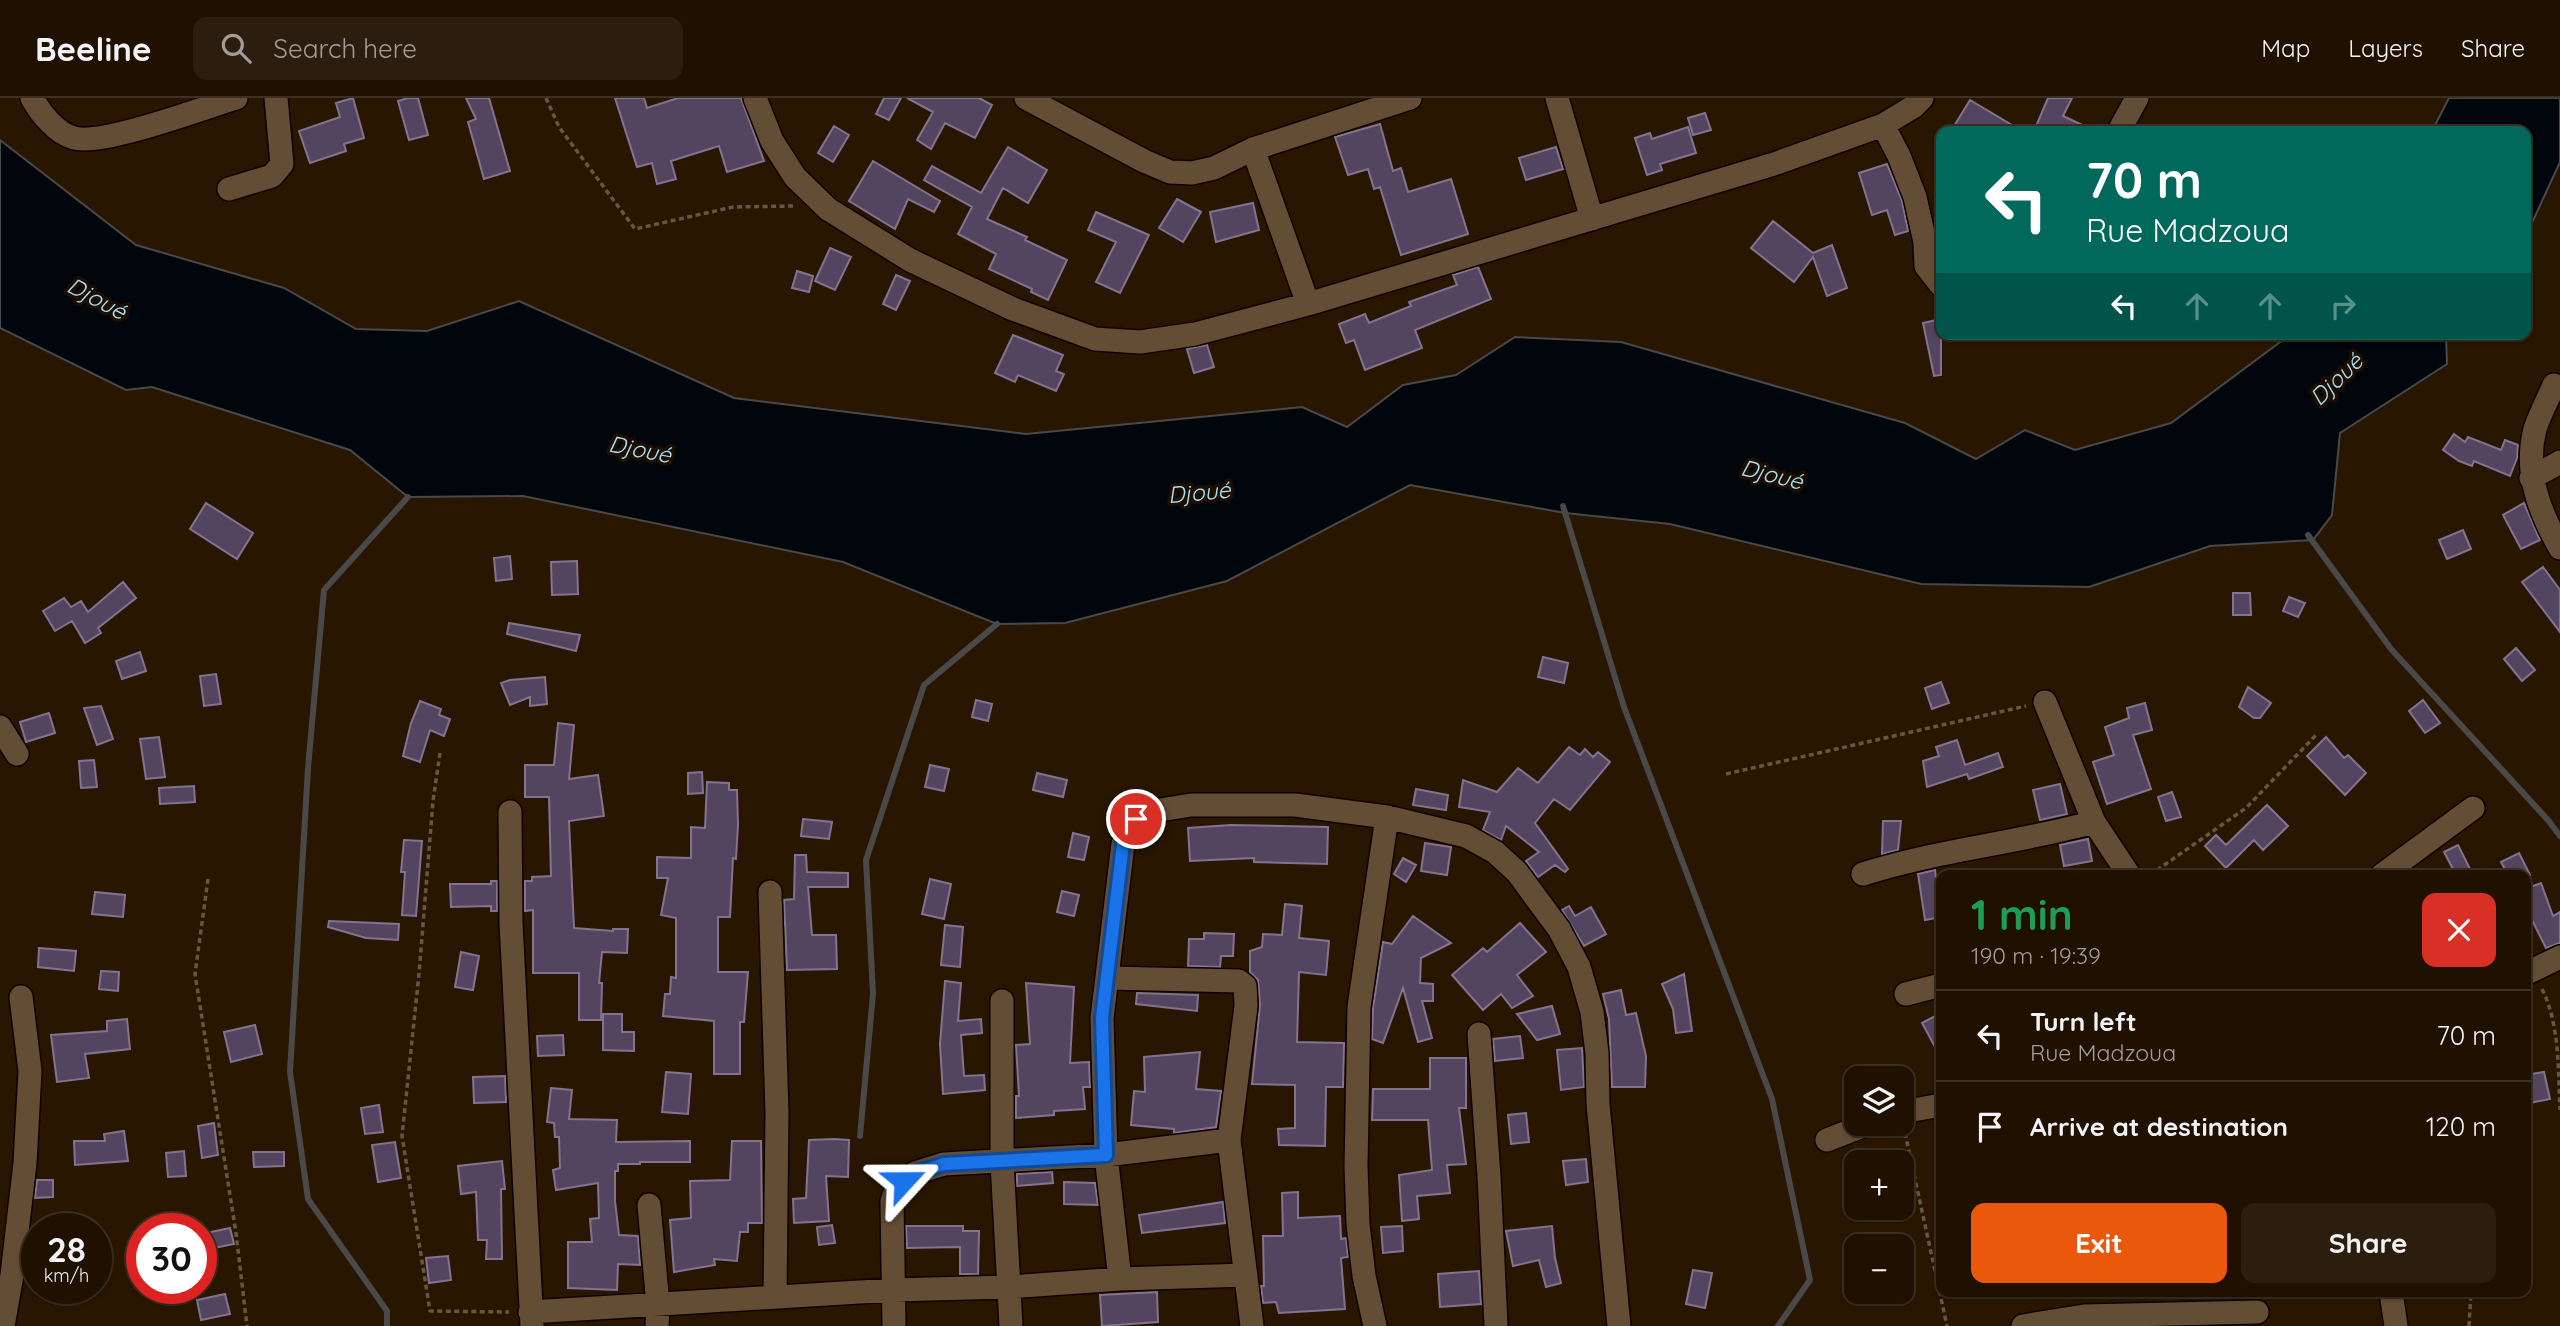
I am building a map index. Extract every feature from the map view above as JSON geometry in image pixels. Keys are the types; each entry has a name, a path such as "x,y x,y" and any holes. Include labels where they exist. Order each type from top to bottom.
{"street":[{"path":"32,98 53,126 75,138 104,139 236,98"},
{"path":"229,189 272,176 282,164 276,98"},
{"path":"755,98 772,141 795,177 828,209 910,260 1013,309 1094,339 1140,342 1195,334 1308,304 1774,164 1883,125 1913,107 1922,98"},
{"path":"1026,98 1143,161 1170,172 1192,173 1213,168 1253,149 1410,98"},
{"path":"1557,98 1592,219"},
{"path":"2122,126 2137,98"},
{"path":"1883,125 1915,197 1925,242 1926,266 1936,279"},
{"path":"1253,149 1308,304"},
{"path":"2554,385 2536,428 2531,453 2531,478 2539,504 2560,548"},
{"path":"2531,478 2560,462"},
{"path":"2045,702 2094,822 2126,870"},
{"path":"0,727 17,754"},
{"path":"1120,1279 1106,1155 1102,1018 1123,844 1128,829 1136,819 1147,812 1191,805 1295,804 1387,817 1466,836 1495,852 1517,872 1559,929 1579,967 1592,1012 1619,1326"},
{"path":"2389,870 2473,808"},
{"path":"510,811 510,923 531,1319 590,1307 657,1315 775,1297 1246,1275"},
{"path":"1375,1326 1364,1276 1358,1224 1356,1166 1359,1007 1387,817"},
{"path":"1863,874 1900,862 2046,835 2094,822"},
{"path":"770,892 777,1112 775,1297"},
{"path":"2531,971 2560,957"},
{"path":"1108,978 1239,981 1245,986 1246,1006 1229,1140 1252,1326"},
{"path":"1906,994 1936,986"},
{"path":"3,1326 25,1163 30,1071 21,997"},
{"path":"1002,1001 1002,1162 1011,1326"},
{"path":"1479,1034 1496,1326"},
{"path":"1914,1110 1936,1106"},
{"path":"1827,1140 1844,1133"},
{"path":"894,1326 892,1201 896,1190 915,1173 944,1164 1106,1155 1229,1140"},
{"path":"649,1205 657,1315"},
{"path":"0,1250 12,1275"},
{"path":"2392,1297 2396,1326"},
{"path":"2022,1326 2084,1316 2257,1310"}],"path":[{"path":"546,98 558,127 635,229 733,207 782,204 828,209"},
{"path":"1726,774 2045,702"},
{"path":"2157,870 2246,808 2318,733"},
{"path":"440,753 433,801 402,1136 430,1311 531,1319"},
{"path":"208,878 195,974 236,1233 247,1326"},
{"path":"2531,976 2548,999 2557,1031 2560,1110"},
{"path":"1905,1136 1936,1276"},
{"path":"1941,1297 1947,1326"},
{"path":"2469,1326 2471,1297"}],"water":[{"path":"2449,98 2560,98 2560,162 2531,225 2531,126 2435,126"},
{"name":"Djoué","path":"0,140 136,245 284,288 356,329 427,331 519,301 734,398 1026,434 1302,407 1347,427 1403,385 1456,375 1515,337 1621,342 1905,423 1976,459 2025,430 2075,450 2171,423 2283,340 2446,340 2447,364 2340,433 2332,515 2313,540 2210,546 2089,587 1921,584 1670,524 1565,513 1410,485 1227,581 1065,623 997,624 843,562 523,496 408,497 350,450 152,387 126,390 0,328"}],"building":[{"path":"353,98 364,138 344,144 346,151 310,163 299,131 340,117 336,103"},
{"path":"418,98 428,135 409,140 398,101"},
{"path":"466,98 489,98 510,171 484,179 468,122 476,119"},
{"path":"615,98 644,98 647,108 678,98 741,98 764,161 727,172 719,146 671,161 676,179 657,184 652,163 637,167"},
{"path":"884,98 901,98 889,120 876,114"},
{"path":"907,98 979,98 992,105 975,138 945,123 931,149 917,140 933,112"},
{"path":"2048,98 2072,98 2063,116 2084,126 2036,126"},
{"path":"1970,100 2014,126 1954,126"},
{"path":"1705,113 1711,130 1693,135 1688,118"},
{"path":"1380,124 1393,171 1401,168 1408,192 1451,179 1468,234 1401,255 1380,187 1374,189 1368,169 1348,175 1335,137"},
{"path":"834,126 849,135 833,162 818,153"},
{"path":"1688,127 1696,153 1660,164 1662,170 1647,175 1635,138 1650,133 1652,139"},
{"path":"1008,147 1047,170 1028,203 1003,188 987,219 1027,237 1025,240 1067,260 1048,300 1031,292 1032,289 989,269 996,254 958,234 972,207 924,180 932,166 981,193"},
{"path":"1556,147 1563,169 1526,180 1519,158"},
{"path":"873,161 940,201 934,212 908,199 895,229 849,201"},
{"path":"1887,164 1902,201 1908,231 1895,235 1887,210 1872,215 1859,173"},
{"path":"1177,199 1201,212 1183,242 1159,228"},
{"path":"1253,203 1259,230 1216,242 1210,212"},
{"path":"1096,212 1149,235 1120,293 1096,282 1116,242 1088,230"},
{"path":"1773,221 1813,253 1832,245 1847,288 1827,296 1813,257 1794,282 1751,248"},
{"path":"830,248 851,257 835,290 815,281"},
{"path":"1478,267 1491,299 1415,330 1422,348 1365,370 1354,340 1346,343 1339,324 1365,314 1369,323 1411,306 1409,302 1457,285 1453,275"},
{"path":"797,271 813,276 809,292 792,288"},
{"path":"896,275 910,281 896,310 883,304"},
{"path":"1936,320 1936,340 1941,340 1941,375 1934,376 1923,323"},
{"path":"1013,335 1063,355 1056,371 1064,374 1056,391 1018,375 1015,382 995,373"},
{"path":"1207,345 1214,367 1194,373 1187,349"},
{"path":"2454,434 2465,442 2468,437 2501,450 2505,440 2518,445 2517,458 2510,476 2474,461 2472,466 2459,461 2443,450"},
{"path":"206,503 253,533 237,559 190,529"},
{"path":"2524,503 2540,540 2521,549 2503,515"},
{"path":"2463,530 2471,549 2447,559 2439,540"},
{"path":"510,556 512,579 496,581 494,558"},
{"path":"577,561 578,594 552,595 551,562"},
{"path":"2543,567 2560,590 2560,632 2522,582"},
{"path":"123,582 136,598 98,628 101,633 85,643 72,621 55,631 43,611 64,598 71,607 81,601 88,612"},
{"path":"2233,593 2250,593 2251,615 2233,615"},
{"path":"2289,597 2305,603 2298,617 2283,611"},
{"path":"509,623 580,635 576,651 507,634"},
{"path":"2516,648 2535,670 2522,681 2504,659"},
{"path":"140,652 146,671 122,679 116,661"},
{"path":"1543,657 1568,663 1564,683 1538,677"},
{"path":"216,674 221,704 204,706 200,676"},
{"path":"545,677 547,704 530,706 530,697 510,705 501,683"},
{"path":"1941,682 1949,703 1932,709 1925,688"},
{"path":"2248,687 2271,703 2260,718 2254,718 2239,707"},
{"path":"976,700 992,704 988,721 972,717"},
{"path":"2423,700 2440,723 2425,733 2409,711"},
{"path":"420,701 441,709 439,715 450,719 444,736 430,730 420,762 403,756 411,723"},
{"path":"2145,703 2152,730 2133,735 2151,789 2107,804 2093,762 2114,755 2105,727 2129,718 2127,708"},
{"path":"101,706 113,739 97,745 84,708"},
{"path":"49,713 55,733 26,742 20,722"},
{"path":"558,723 574,725 569,779 598,775 604,816 569,821 574,928 613,931 628,929 627,953 602,952 599,983 602,983 601,1020 579,1020 579,973 533,973 533,910 525,911 525,881 532,881 532,877 551,876 549,797 525,797 525,765 554,765"},
{"path":"159,737 165,777 146,779 140,739"},
{"path":"2326,737 2344,758 2348,755 2366,773 2345,795 2307,756"},
{"path":"1957,740 1965,765 1998,753 2003,767 1969,779 1967,774 1927,787 1923,761 1939,756 1936,747"},
{"path":"1569,747 1580,755 1585,749 1593,757 1598,752 1610,762 1570,810 1554,799 1535,823 1568,869 1565,872 1555,865 1538,877 1526,861 1539,852 1506,826 1501,840 1483,830 1490,812 1459,807 1463,780 1497,792 1518,768 1538,783"},
{"path":"94,760 97,787 81,788 79,761"},
{"path":"930,765 949,769 944,791 925,787"},
{"path":"702,772 703,793 688,794 688,773"},
{"path":"1037,773 1067,780 1063,797 1033,790"},
{"path":"707,782 729,783 729,790 737,790 738,825 736,859 733,858 730,917 718,917 718,972 748,972 744,1022 740,1022 740,1074 714,1074 714,1021 663,1016 665,994 670,994 671,977 676,978 676,918 661,915 668,878 657,878 657,857 691,858 691,827 705,828"},
{"path":"2060,784 2067,814 2040,820 2033,790"},
{"path":"194,786 195,802 160,804 159,788"},
{"path":"1416,789 1448,795 1446,810 1413,805"},
{"path":"2172,792 2181,817 2166,821 2158,797"},
{"path":"2267,805 2288,826 2263,850 2254,840 2226,868 2205,846 2216,835 2226,845"},
{"path":"803,819 832,822 829,839 801,836"},
{"path":"1883,821 1901,821 1898,850 1882,854"},
{"path":"1231,825 1328,827 1327,864 1254,862 1254,858 1190,861 1188,828"},
{"path":"1073,833 1089,837 1084,860 1068,857"},
{"path":"2088,839 2092,861 2064,866 2060,845"},
{"path":"404,840 422,841 416,916 402,915 405,872 401,872"},
{"path":"1425,843 1451,847 1447,875 1421,871"},
{"path":"2458,845 2470,870 2453,870 2444,852"},
{"path":"2519,853 2528,870 2505,870 2501,862"},
{"path":"795,855 806,855 807,872 848,873 848,887 808,887 812,935 836,935 837,969 787,970 784,900 794,899"},
{"path":"1403,858 1416,865 1406,882 1394,874"},
{"path":"1935,870 1936,918 1925,920 1918,874"},
{"path":"930,879 951,884 944,919 922,914"},
{"path":"491,881 497,881 497,911 491,911 491,906 451,907 450,884 491,884"},
{"path":"2541,883 2553,916 2560,912 2560,943 2546,948 2531,918 2531,887"},
{"path":"1062,891 1079,895 1074,916 1057,912"},
{"path":"95,892 125,895 123,917 92,914"},
{"path":"1285,904 1302,906 1299,938 1329,941 1326,975 1299,972 1297,1042 1344,1043 1343,1087 1326,1087 1325,1146 1279,1145 1278,1129 1295,1128 1295,1085 1252,1084 1260,1005 1258,980 1250,972 1250,951 1262,947 1263,934 1282,935"},
{"path":"1569,906 1575,916 1591,907 1606,934 1584,946 1562,910"},
{"path":"1413,916 1451,943 1421,958 1420,983 1433,984 1433,1001 1422,1001 1432,1038 1418,1042 1403,988 1383,1043 1372,1039 1373,1008 1383,942 1392,944"},
{"path":"329,921 399,924 398,940 366,938 328,927"},
{"path":"1520,923 1546,952 1517,975 1533,996 1512,1008 1501,994 1483,1010 1452,975 1483,948 1487,952"},
{"path":"945,925 963,927 960,967 941,965"},
{"path":"1204,933 1234,934 1233,956 1221,956 1220,967 1188,966 1189,939 1204,939"},
{"path":"39,948 76,951 74,971 38,967"},
{"path":"461,952 479,956 473,990 455,987"},
{"path":"101,971 119,972 118,991 99,989"},
{"path":"1684,974 1692,1031 1676,1033 1673,1009 1662,984"},
{"path":"945,981 961,983 958,1021 981,1019 982,1033 961,1035 964,1076 984,1075 985,1090 943,1094 940,1044"},
{"path":"1026,983 1074,987 1070,1063 1089,1062 1090,1087 1083,1087 1085,1109 1016,1118 1016,1096 1019,1096 1016,1045 1030,1044"},
{"path":"1621,990 1626,1015 1636,1013 1646,1056 1645,1087 1612,1087 1609,1019 1603,994"},
{"path":"1137,993 1198,995 1197,1011 1136,1004"},
{"path":"1552,1006 1560,1034 1537,1040 1517,1014"},
{"path":"603,1014 622,1014 622,1032 634,1032 634,1051 603,1050"},
{"path":"1936,1016 1936,1049 1922,1023"},
{"path":"127,1019 130,1049 85,1054 89,1078 57,1082 51,1035 107,1031 107,1021"},
{"path":"255,1025 262,1054 231,1062 224,1032"},
{"path":"563,1035 564,1055 538,1056 537,1036"},
{"path":"1520,1036 1523,1058 1495,1061 1493,1039"},
{"path":"1582,1048 1584,1087 1561,1090 1557,1050"},
{"path":"1200,1052 1196,1089 1221,1091 1216,1127 1174,1133 1174,1129 1131,1125 1134,1091 1145,1092 1144,1057"},
{"path":"1430,1058 1466,1058 1466,1108 1459,1108 1466,1164 1447,1165 1450,1193 1417,1196 1419,1219 1402,1221 1399,1175 1432,1170 1428,1120 1372,1120 1373,1089 1430,1089"},
{"path":"666,1072 691,1074 688,1114 662,1112"},
{"path":"2544,1072 2550,1099 2531,1103 2531,1074"},
{"path":"505,1076 506,1102 474,1103 473,1077"},
{"path":"551,1088 572,1090 569,1119 617,1120 616,1142 690,1141 690,1162 618,1164 618,1171 615,1171 615,1201 619,1235 638,1236 640,1265 618,1264 617,1290 568,1288 568,1242 592,1242 590,1219 599,1218 598,1183 556,1190 553,1170 560,1168 559,1137 555,1137 554,1123 547,1122"},
{"path":"379,1105 383,1132 365,1134 361,1108"},
{"path":"1526,1113 1529,1142 1511,1144 1508,1115"},
{"path":"214,1123 218,1155 202,1158 198,1126"},
{"path":"124,1131 128,1161 75,1165 74,1141 105,1141 104,1134"},
{"path":"809,1140 849,1140 848,1177 826,1176 829,1221 794,1223 793,1199 806,1198"},
{"path":"732,1141 761,1141 762,1223 748,1223 748,1232 740,1232 737,1261 714,1259 715,1265 674,1272 670,1220 691,1218 690,1181 730,1180"},
{"path":"395,1142 401,1178 378,1182 372,1145"},
{"path":"184,1151 186,1176 168,1177 166,1153"},
{"path":"253,1152 284,1152 284,1166 254,1167"},
{"path":"1586,1159 1588,1182 1566,1185 1563,1161"},
{"path":"502,1161 505,1189 501,1189 502,1259 486,1259 487,1240 478,1240 476,1192 461,1194 458,1166"},
{"path":"1052,1172 1053,1183 1017,1186 1017,1174"},
{"path":"37,1180 53,1180 53,1197 35,1198"},
{"path":"1064,1182 1095,1183 1098,1205 1064,1204"},
{"path":"1298,1192 1298,1218 1340,1216 1341,1239 1346,1238 1348,1257 1341,1258 1345,1309 1279,1313 1276,1302 1263,1303 1263,1236 1283,1236 1282,1193"},
{"path":"1223,1202 1225,1223 1142,1233 1139,1215"},
{"path":"832,1225 835,1243 819,1245 817,1227"},
{"path":"906,1226 963,1226 963,1231 979,1231 978,1274 960,1274 960,1247 907,1248"},
{"path":"1402,1226 1403,1251 1383,1253 1381,1227"},
{"path":"1552,1226 1561,1283 1546,1287 1539,1260 1513,1266 1506,1231"},
{"path":"230,1228 234,1244 217,1247 217,1231"},
{"path":"448,1256 451,1280 429,1283 426,1258"},
{"path":"1693,1270 1712,1273 1705,1308 1686,1304"},
{"path":"1479,1271 1481,1304 1440,1307 1438,1274"},
{"path":"1157,1292 1158,1322 1102,1326 1100,1295"},
{"path":"225,1294 230,1314 201,1320 198,1304 217,1304 217,1296"}],"waterway":[{"path":"387,1326 387,1311 308,1199 290,1072 308,768 324,590 408,497"},
{"path":"1563,506 1624,707 1772,1099 1810,1280 1778,1326"},
{"path":"2308,535 2391,649 2560,836"},
{"path":"860,1136 873,994 866,860 924,685 997,624"}],"route":[{"path":"904,1181 915,1173 944,1164 1106,1155 1102,1018 1123,844 1128,829 1136,819"}]}
